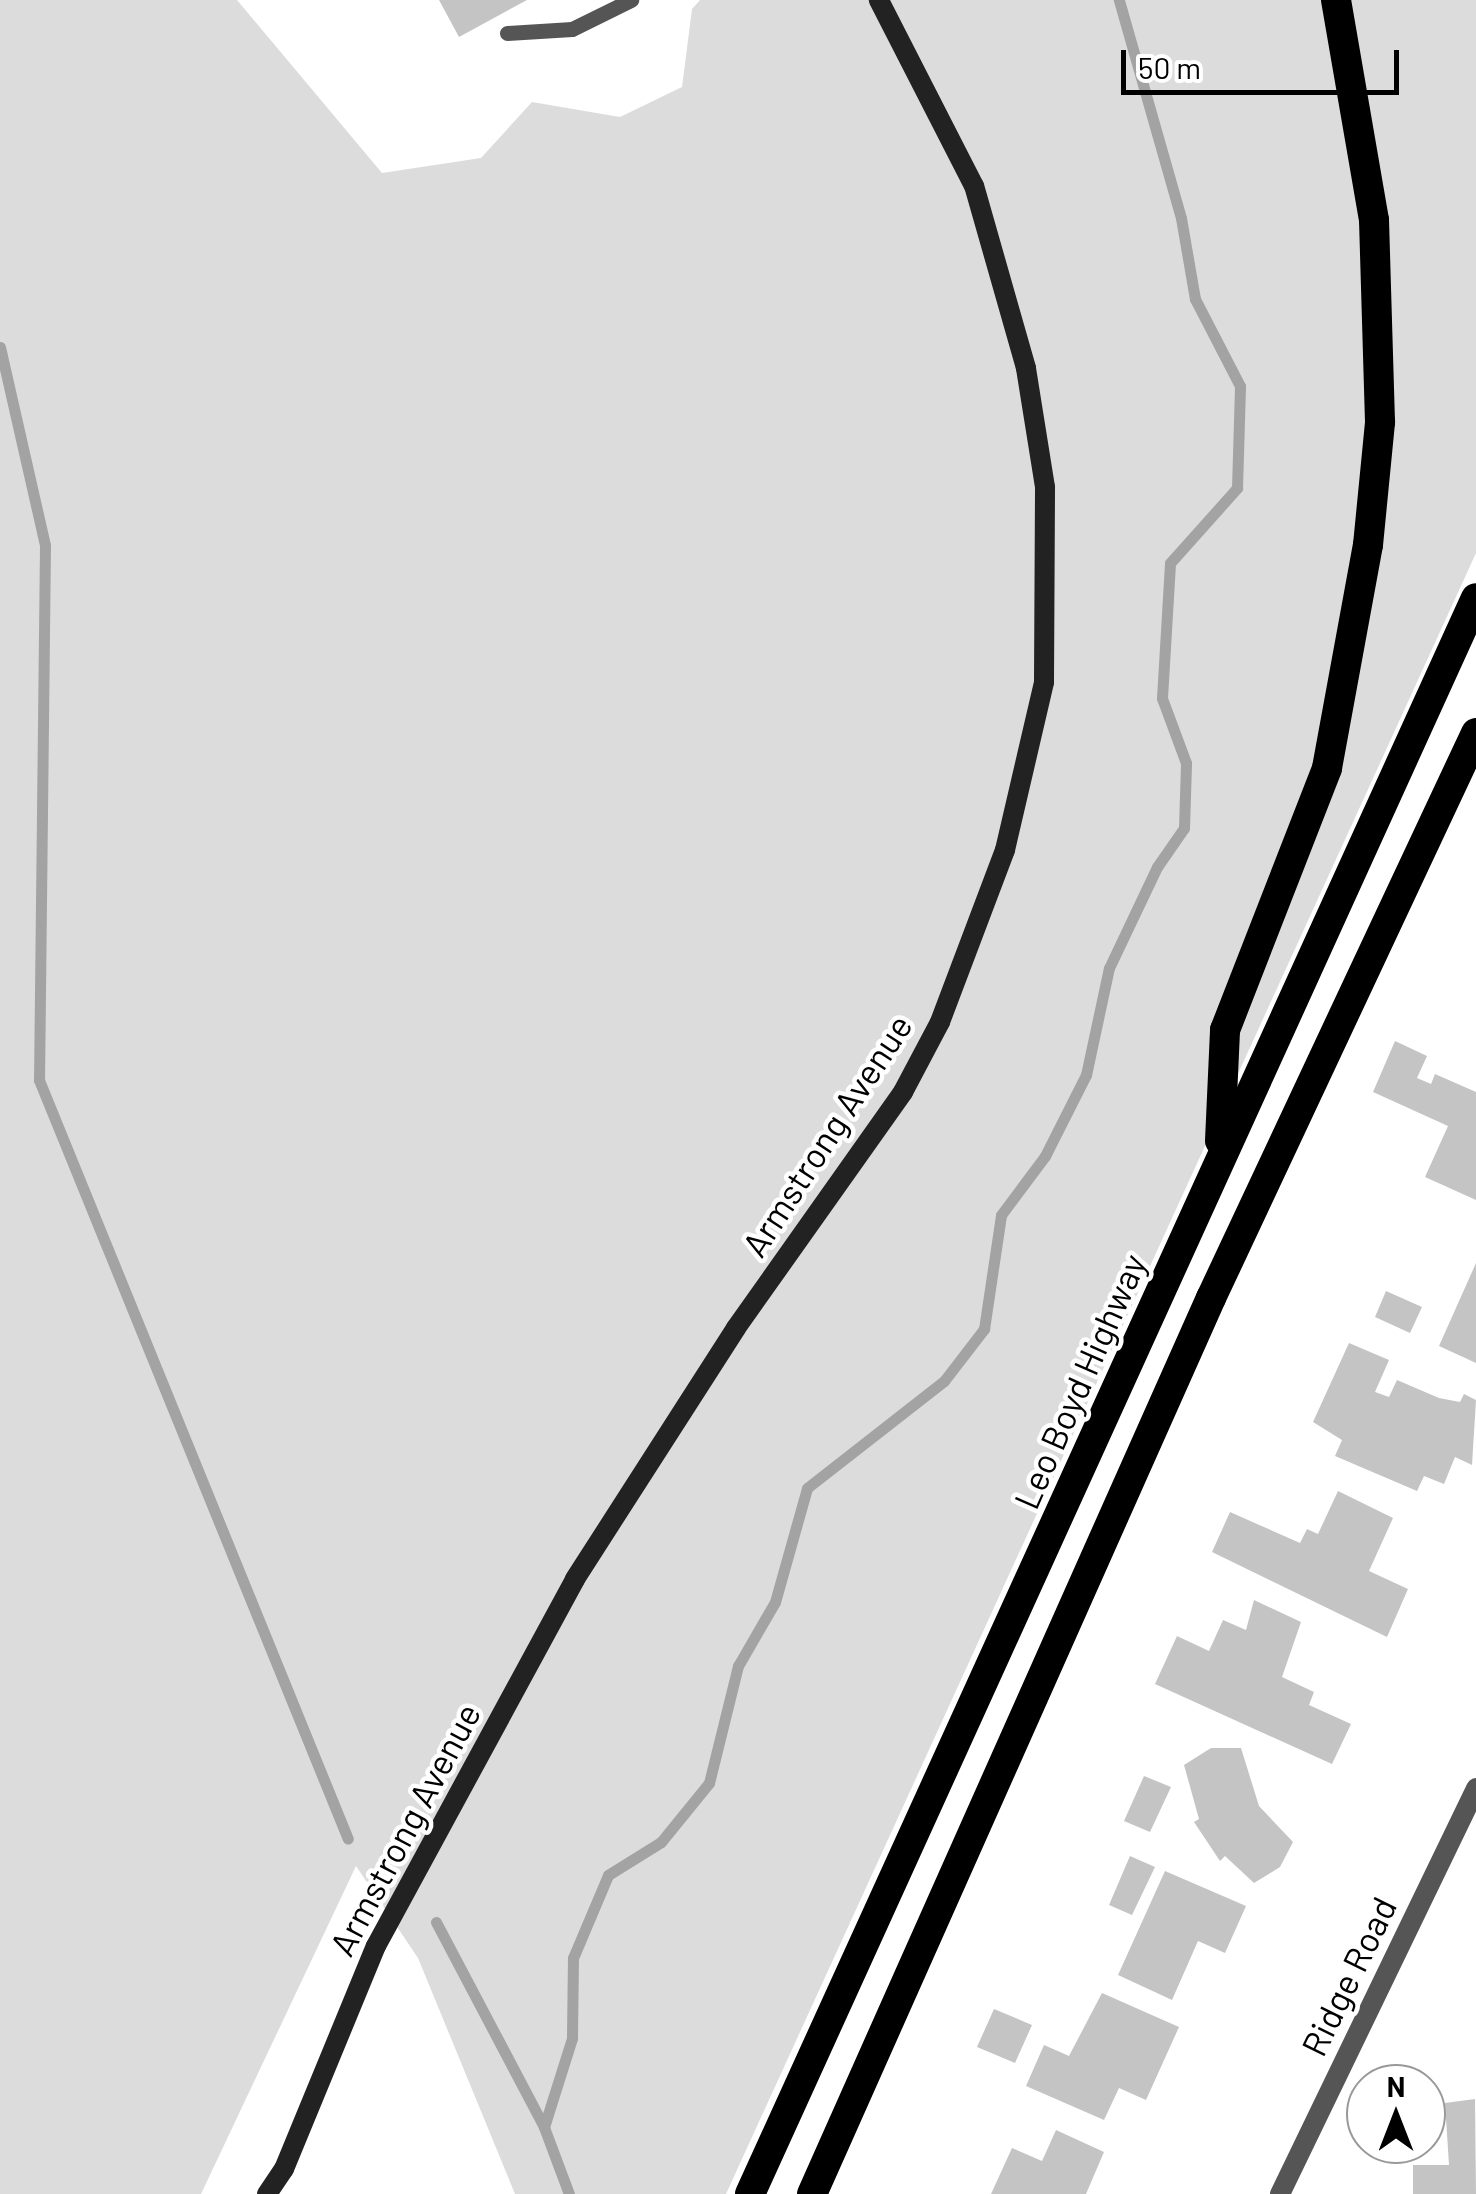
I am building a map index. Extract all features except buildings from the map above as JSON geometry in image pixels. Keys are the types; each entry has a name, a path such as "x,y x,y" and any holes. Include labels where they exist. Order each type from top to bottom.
{"highway":[{"path":"1218,1159 1225,1030 1327,768 1368,545 1380,422 1374,220 1336,0"},
{"name":"Leo Boyd Highway","path":"750,2194 1476,598"},
{"path":"812,2194 1187,1351 1476,733"}],"street":[{"name":"Armstrong Avenue","path":"267,2194 284,2169 376,1946 566,1596 736,1328 902,1092 940,1022 1006,850 1044,682 1045,487 1026,368 974,186 879,0"},
{"name":"Ridge Road","path":"1280,2194 1476,1788"},
{"name":"Armstrong Avenue","path":"283,2194 284,2169"}],"lane":[{"path":"508,34 572,29 631,0"}],"shaded area":[{"path":"0,0 237,0 382,173 481,158 532,102 620,117 682,87 692,9 700,0 1476,0 1476,553 726,2194 515,2194 418,1958 356,1866 201,2194 0,2194"}],"waterway":[{"path":"569,2194 544,2127 572,2038 573,1958 608,1875 661,1842 709,1783 738,1666 775,1602 807,1488 944,1381 984,1329 1001,1215 1045,1156 1086,1075 1109,968 1157,867 1184,828 1186,763 1162,698 1170,563 1237,488 1240,386 1195,299 1181,218 1119,0"},
{"path":"0,347 45,545 39,1080 348,1839"},
{"path":"436,1922 544,2127"}]}
